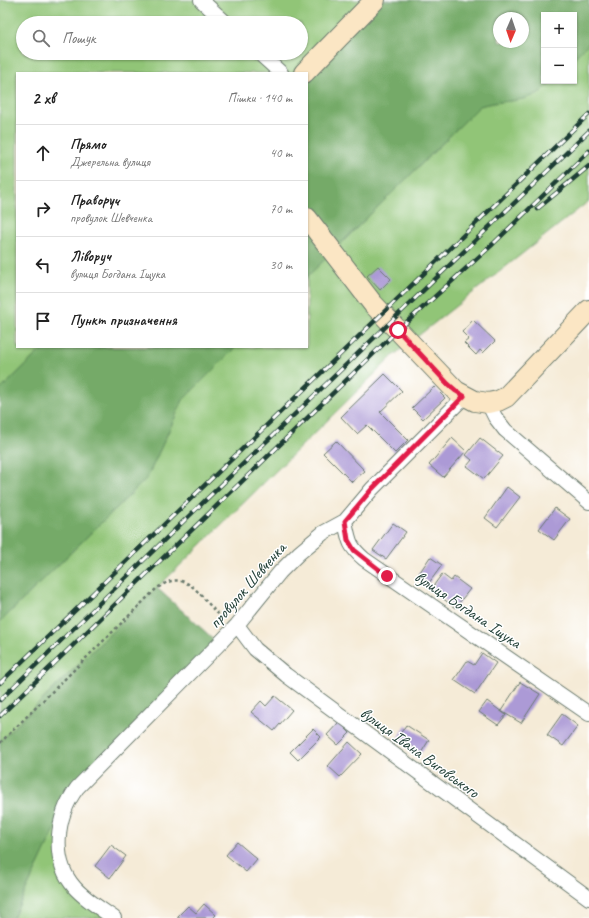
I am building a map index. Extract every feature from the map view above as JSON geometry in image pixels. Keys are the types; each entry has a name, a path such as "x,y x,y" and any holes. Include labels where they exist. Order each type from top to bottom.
{"street":[{"path":"201,0 218,16"},
{"path":"305,72 375,0"},
{"path":"267,60 280,72"},
{"path":"308,219 373,304 448,384 456,391 475,401 488,403 498,401 506,397 589,310"},
{"name":"провулок Шевченка","path":"114,918 76,888 65,872 59,851 58,840 62,817 66,806 77,788 237,625 280,572 299,553 323,533 345,521 372,489 464,396"},
{"path":"488,403 495,417 506,430 589,502"},
{"name":"вулиця Богдана Іщука","path":"345,521 348,540 354,550 364,559 589,714"},
{"name":"вулиця Івана Виговського","path":"237,625 255,649 286,675 589,898"}],"path":[{"path":"0,743 157,588 168,582 179,580 189,584 203,596 219,615 237,625"}],"green space":[{"path":"0,0 373,0 304,72 16,72 16,348 43,348 0,390"},
{"path":"374,0 589,0 589,43 577,55 577,12 541,12 541,84 549,84 538,94 528,98 480,106 308,276 308,72"},
{"path":"589,43 589,201 394,355 0,741 0,622 147,478 183,400 235,348 308,348 308,276 480,106 525,98 539,91 548,84 577,84 577,55"},
{"path":"43,348 235,348 183,400 147,478 0,622 0,390"},
{"path":"157,588 219,644 66,806 13,918 0,918 0,741"},
{"path":"66,806 65,872 114,918 13,918"}],"building":[{"path":"378,266 391,279 380,290 367,276"},
{"path":"473,320 495,341 483,353 480,350 476,355 464,343 469,339 462,332"},
{"path":"385,374 402,391 380,412 408,440 395,453 367,425 357,434 341,417"},
{"path":"434,387 445,398 423,419 412,408"},
{"path":"452,438 466,451 443,477 429,465"},
{"path":"480,438 503,456 484,479 467,466 472,460 466,455"},
{"path":"336,441 365,471 352,482 323,453"},
{"path":"507,487 520,497 497,527 485,518"},
{"path":"555,508 570,519 554,540 539,529"},
{"path":"393,523 406,532 386,559 373,550"},
{"path":"430,557 442,565 429,583 418,575"},
{"path":"442,574 451,581 454,577 470,589 455,608 431,589"},
{"path":"482,653 496,663 475,694 454,680 467,661 474,665"},
{"path":"520,682 540,694 521,723 501,711"},
{"path":"275,696 292,710 274,731 251,712 261,701 266,706"},
{"path":"487,701 506,715 498,725 479,712"},
{"path":"562,714 578,726 563,746 547,735"},
{"path":"339,722 350,733 338,745 327,735"},
{"path":"406,725 429,740 421,753 398,737"},
{"path":"313,729 321,737 298,760 290,752"},
{"path":"349,742 362,754 340,777 328,766"},
{"path":"237,842 257,859 246,872 226,855"},
{"path":"111,845 126,856 110,878 95,866"},
{"path":"204,904 216,915 213,918 177,917 188,906 196,913"}],"railway":[{"path":"0,683 589,114"},
{"path":"0,700 589,131"},
{"path":"0,716 398,330 493,244 589,151"},
{"path":"537,209 589,166"}],"route":[{"path":"387,576 354,550 348,540 345,521 372,489 464,396 448,384 398,330"}]}
